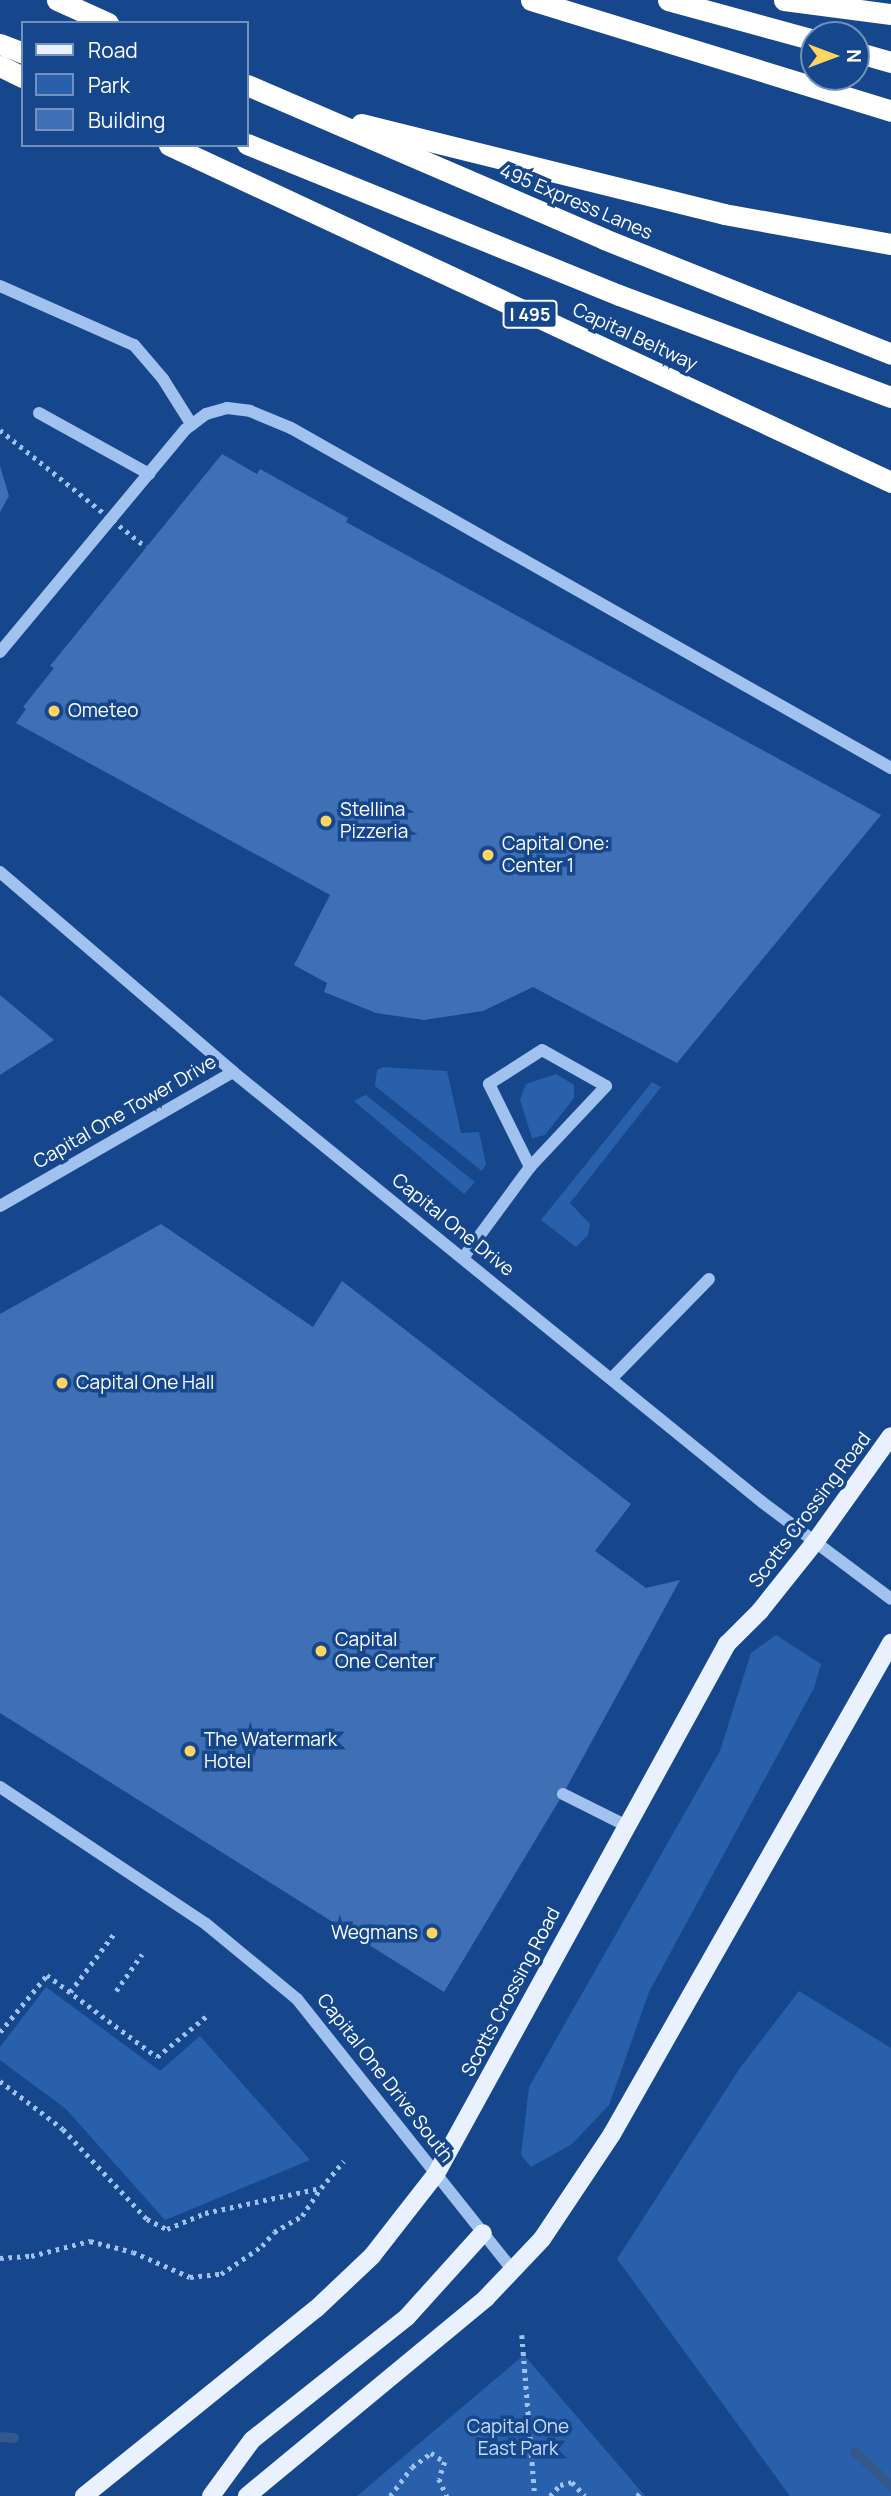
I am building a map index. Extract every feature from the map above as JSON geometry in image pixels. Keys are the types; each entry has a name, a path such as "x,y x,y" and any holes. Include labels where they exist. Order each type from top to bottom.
{"highway":[{"path":"57,0 104,21"},
{"path":"531,0 891,111"},
{"path":"668,0 800,36"},
{"path":"785,0 891,15"},
{"path":"0,44 21,52"},
{"path":"870,56 891,62"},
{"path":"0,66 21,76"},
{"name":"495 Express Lanes","path":"248,85 891,355"},
{"path":"294,107 710,211 891,244"},
{"path":"248,144 619,295 891,397"},
{"name":"Capital Beltway","path":"173,147 891,482"}],"main road":[{"name":"Scotts Crossing Road","path":"84,2496 316,2309 372,2256 436,2174 625,1825 727,1644 760,1611 815,1542 891,1436"},
{"path":"247,2496 424,2352 513,2270 578,2191 891,1643"},
{"path":"211,2496 253,2440 407,2317 483,2233"}],"street":[{"path":"0,286 134,345 163,379 192,425"},
{"path":"0,652 192,425 227,408 250,411 290,428 891,768"},
{"path":"39,414 149,474"},
{"name":"Capital One Drive","path":"0,872 233,1072 611,1379 815,1542 891,1599"},
{"path":"463,1258 530,1167 606,1086 542,1050 489,1084 530,1167"},
{"name":"Capital One Tower Drive","path":"0,1206 233,1072"},
{"path":"611,1379 709,1279"},
{"name":"Capital One Drive South","path":"0,1787 256,1961 324,2027 513,2270"},
{"path":"563,1794 625,1825"}],"path":[{"path":"0,430 146,547"},
{"path":"70,1992 116,1931"},
{"path":"116,1991 142,1954"},
{"path":"0,2032 47,1975 157,2057 209,2014"},
{"path":"0,2081 63,2129 147,2219 166,2229 205,2213 321,2189"},
{"path":"0,2258 31,2256 90,2241 133,2252 190,2277 221,2274 262,2246 274,2232 302,2216 344,2161"},
{"path":"522,2335 535,2496"},
{"path":"390,2496 412,2467 431,2453 445,2462 439,2479 447,2496"},
{"path":"550,2496 560,2485 572,2482 585,2496"}],"green space":[{"path":"383,1067 447,1071 461,1133 479,1132 486,1164 482,1171 375,1086 377,1070"},
{"path":"556,1074 574,1085 574,1098 545,1135 532,1138 520,1100 526,1084"},
{"path":"652,1082 661,1087 570,1203 590,1224 588,1235 576,1247 541,1220"},
{"path":"366,1095 475,1182 464,1194 354,1101"},
{"path":"776,1635 821,1664 814,1688 649,1992 609,2105 572,2144 531,2167 521,2155 529,2087 720,1751 751,1653"},
{"path":"46,1987 160,2071 200,2036 310,2160 165,2220 66,2109 0,2060 0,2047"},
{"path":"799,1991 891,2048 891,2496 790,2496 617,2259 740,2068"},
{"name":"Capital One East Park","path":"524,2355 645,2496 357,2496"}],"building":[{"path":"222,454 257,474 260,469 348,518 346,522 881,815 677,1063 533,987 483,1011 424,1020 376,1013 324,992 327,983 294,965 330,895 16,723 26,709 23,707 54,668 50,666"},
{"path":"0,466 9,496 0,512"},
{"path":"0,995 54,1040 0,1075"},
{"name":"Capital One Center","path":"161,1224 313,1327 342,1281 631,1504 595,1551 646,1588 680,1580 563,1794 444,1992 0,1713 0,1314"}],"waterway":[{"path":"0,2437 14,2438"},
{"path":"855,2452 891,2486"}],"place":[{"name":"Ometeo","path":"54,711"},
{"name":"Stellina Pizzeria","path":"326,821"},
{"name":"Capital One: Center 1","path":"488,855"},
{"name":"Capital One Hall","path":"62,1383"},
{"name":"Capital One Center","path":"321,1651"},
{"name":"The Watermark Hotel","path":"190,1751"},
{"name":"Wegmans","path":"432,1933"}]}
